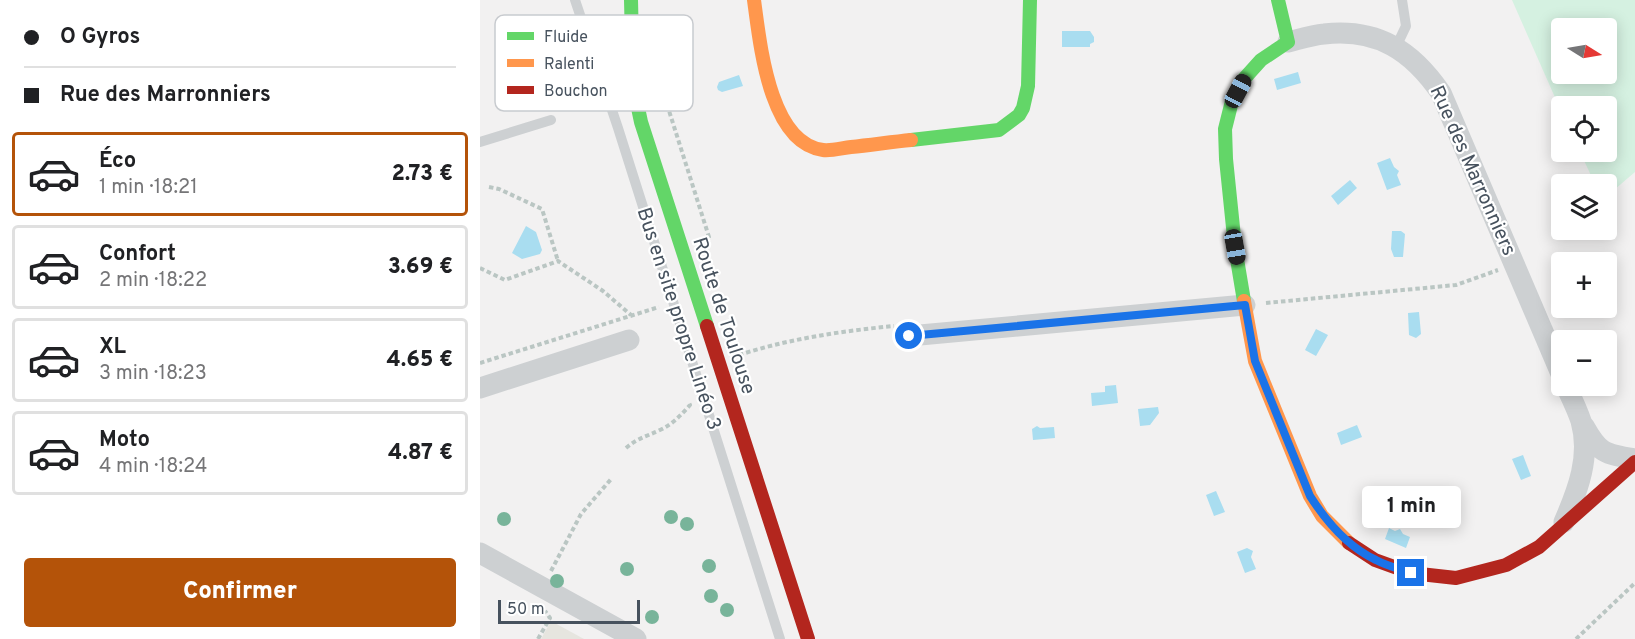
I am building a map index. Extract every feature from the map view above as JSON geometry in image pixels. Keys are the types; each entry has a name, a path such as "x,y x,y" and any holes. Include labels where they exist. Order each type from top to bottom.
{"street":[{"name":"Route de Toulouse","path":"631,0 631,15"},
{"path":"754,0 764,60 783,120 797,140 811,147 825,150 999,130 1014,121 1022,110 1028,95 1030,0"},
{"path":"1278,0 1288,42"},
{"name":"Rue des Marronniers","path":"1551,351 1441,93 1426,71 1396,47 1379,40 1340,33 1322,34 1288,42 1261,60 1243,80 1232,101 1225,129 1235,247 1255,361 1310,496 1322,516 1349,543 1375,560 1411,573 1456,578 1506,565 1539,547 1560,530 1575,497 1583,466 1584,439 1581,420"},
{"name":"Route de Toulouse","path":"639,111 808,639"},
{"path":"909,336 1245,305"},
{"path":"480,388 629,340"},
{"name":"Rue des Marronniers","path":"1570,396 1594,445 1606,453 1635,460"},
{"path":"1560,530 1635,460"},
{"path":"480,553 636,639"}],"lane":[{"name":"Bus en site propre Linéo 3","path":"575,0 580,15"},
{"path":"1396,47 1406,26 1402,0"},
{"name":"Bus en site propre Linéo 3","path":"612,111 780,639"},
{"path":"480,142 551,120"}],"path":[{"path":"670,111 709,237 706,257"},
{"path":"489,187 499,189 542,209 558,261 603,291 631,316"},
{"path":"480,268 505,280 558,261"},
{"path":"1245,305 1456,285 1513,265"},
{"path":"480,363 660,307"},
{"path":"733,357 758,349 859,329 906,325 909,336"},
{"path":"626,448 637,439 661,430 676,421 690,405 687,396"},
{"path":"538,639 550,618 536,601 581,514 612,478"},
{"path":"1576,639 1635,583"}],"shaded area":[{"path":"551,621 584,639 541,639"}],"green space":[{"path":"1512,0 1635,0 1635,172 1617,187 1617,174 1590,174 1585,162 1617,162 1617,96 1554,96"}],"water":[{"path":"1062,31 1090,31 1094,42 1090,44 1090,47 1062,47"},
{"path":"1298,72 1301,83 1277,90 1274,79"},
{"path":"739,75 743,86 722,92 718,90 719,82"},
{"path":"1390,158 1394,167 1399,171 1397,175 1401,185 1387,190 1377,163"},
{"path":"1350,180 1357,188 1338,205 1331,196"},
{"path":"526,226 536,232 542,250 540,254 522,259 512,253"},
{"path":"1392,231 1401,231 1405,234 1403,257 1394,257 1391,249"},
{"path":"1419,312 1421,334 1416,338 1409,335 1408,313"},
{"path":"1316,329 1328,335 1316,356 1305,350"},
{"path":"1116,385 1118,403 1092,406 1091,393 1105,392 1105,386"},
{"path":"1158,407 1159,413 1150,425 1140,426 1138,409"},
{"path":"1357,425 1362,437 1341,445 1337,433"},
{"path":"1037,426 1040,428 1054,427 1055,438 1033,440 1032,429"},
{"path":"1523,455 1531,476 1521,480 1512,459"},
{"path":"1216,491 1225,512 1214,516 1206,495"},
{"path":"1389,528 1395,531 1400,529 1403,534 1410,537 1406,548 1385,539"},
{"path":"1247,548 1253,551 1251,557 1256,569 1245,573 1237,552"}],"traffic: fast":[{"path":"631,0 631,15"},
{"path":"911,140 999,130 1019,115 1028,86 1030,0"},
{"path":"1244,301 1235,247 1225,129 1232,101 1243,80 1261,60 1288,42 1278,0"},
{"path":"639,111 707,326"}],"traffic: slow":[{"path":"754,0 770,88 790,130 805,143 823,150 911,140"},
{"path":"1244,301 1255,361 1310,496 1322,516 1349,543"}],"traffic: jam":[{"path":"707,326 808,639"},
{"path":"1349,543 1375,560 1411,573 1456,578 1506,565 1539,547 1635,462"}],"route":[{"path":"909,336 1245,305 1255,361 1310,496 1322,516 1349,543 1375,560 1411,573"}]}
